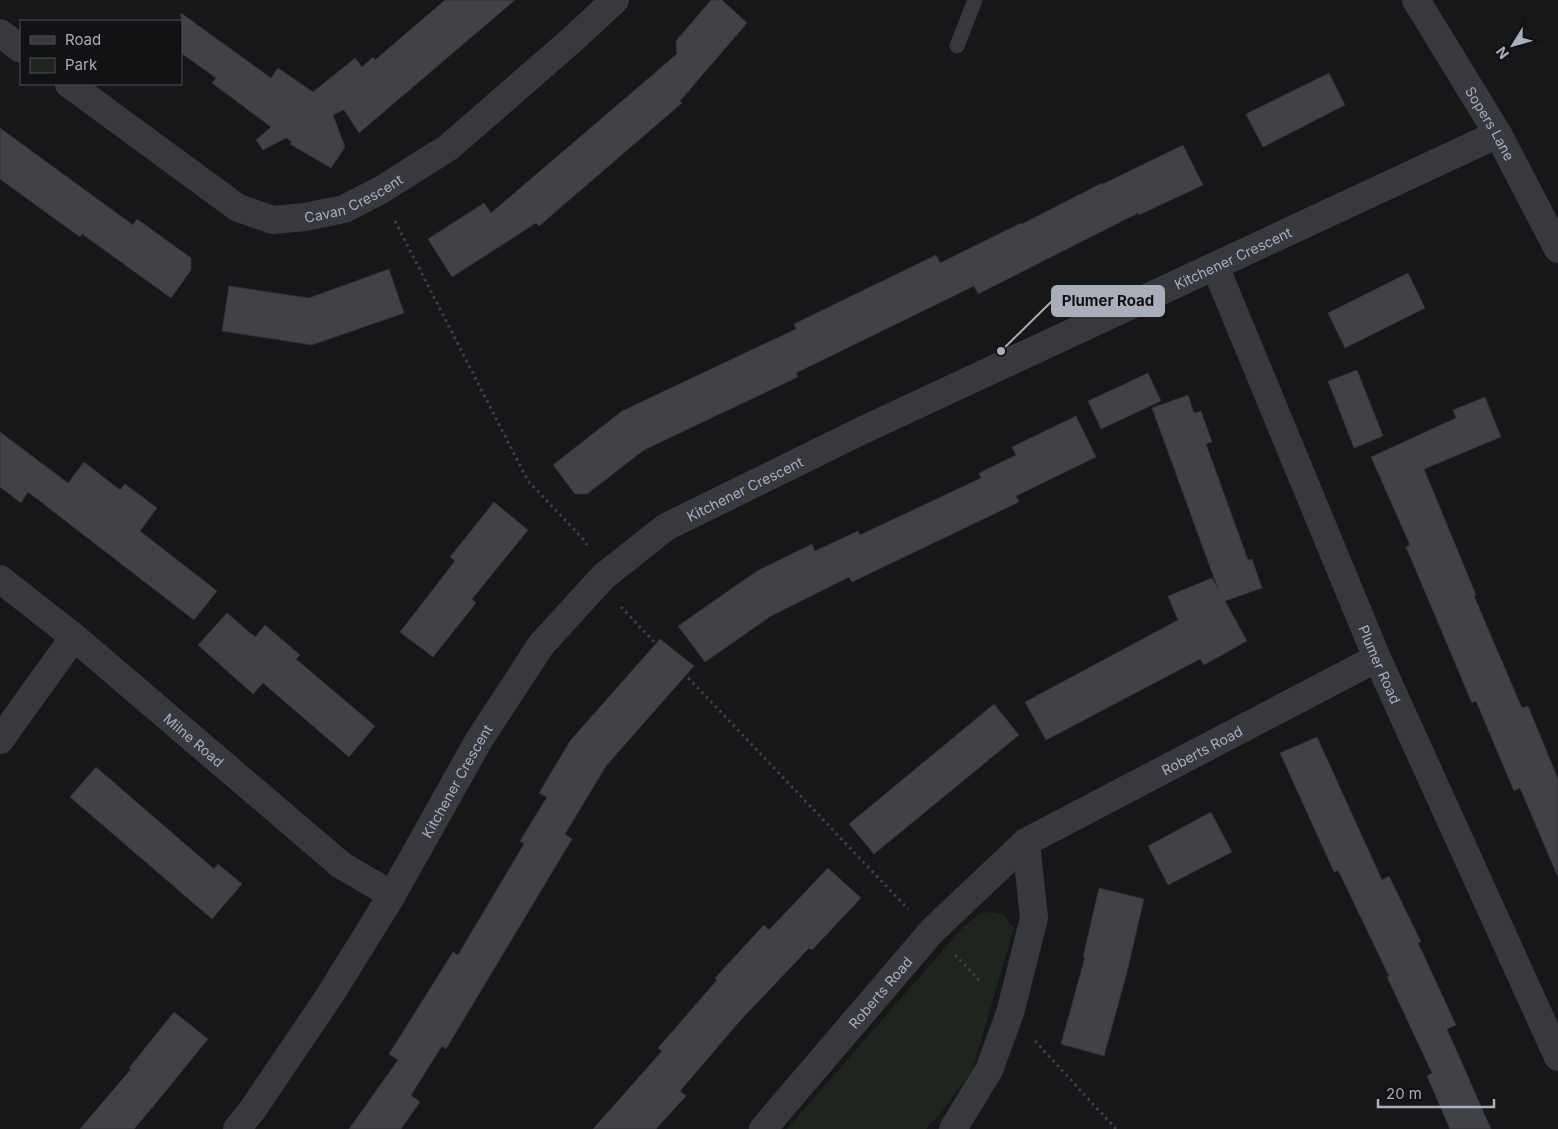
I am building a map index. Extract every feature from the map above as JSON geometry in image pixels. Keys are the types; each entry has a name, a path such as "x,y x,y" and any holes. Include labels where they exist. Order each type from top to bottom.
{"street":[{"name":"Cavan Crescent","path":"70,85 238,208 273,220 305,217 344,210 381,190 449,147 615,0"},
{"name":"Sopers Lane","path":"1416,0 1498,134 1558,249"},
{"path":"0,33 20,48"},
{"name":"Kitchener Crescent","path":"237,1129 253,1109 324,1003 392,895 479,740 541,644 604,576 666,527 861,431 1498,134"},
{"name":"Plumer Road","path":"1215,266 1377,658 1558,1057"},
{"name":"Milne Road","path":"0,579 74,637 342,866 392,895"},
{"path":"0,740 74,637"},
{"name":"Roberts Road","path":"763,1129 932,931 1026,842 1377,658"},
{"path":"953,1129 989,1070 1010,1013 1034,918 1026,842"}],"lane":[{"path":"956,46 975,0"}],"path":[{"path":"381,190 528,481 584,540 619,606 899,900 932,931 1010,1013 1116,1129"}],"green space":[{"path":"981,913 1003,914 1014,928 972,1071 945,1108 926,1129 787,1129 965,925"}],"building":[{"path":"445,0 515,0 359,133 344,110 333,115 345,147 331,168 290,144 292,142 286,138 263,150 256,140 271,127 212,83 216,78 182,54 181,13 271,78 278,68 313,92 355,58 362,67 373,57 375,60"},
{"path":"711,0 722,0 747,23 680,101 682,103 539,226 536,223 452,277 428,239 484,203 491,213 677,54 676,41"},
{"path":"1329,73 1345,105 1263,147 1246,114"},
{"path":"0,128 133,225 137,219 191,258 191,270 171,298 82,234 80,237 0,179"},
{"path":"1183,145 1203,185 1139,215 1138,213 978,294 974,286 796,373 798,377 644,450 587,494 575,494 553,465 622,411 796,329 794,324 936,255 940,263"},
{"path":"389,269 404,313 312,345 222,331 229,286 309,298"},
{"path":"1408,273 1425,308 1345,348 1328,313"},
{"path":"1357,370 1383,436 1354,448 1328,381"},
{"path":"1148,373 1161,401 1101,429 1088,401"},
{"path":"1188,395 1194,413 1201,411 1212,442 1206,444 1248,560 1252,559 1262,588 1225,601 1247,641 1204,665 1200,659 1046,740 1025,702 1178,620 1168,596 1212,578 1218,589 1152,408"},
{"path":"1485,397 1501,437 1424,469 1476,595 1474,596 1522,708 1528,706 1558,779 1558,877 1520,788 1514,791 1476,701 1472,703 1406,547 1410,545 1371,457 1456,418 1453,410"},
{"path":"1076,416 1096,457 1016,496 1019,502 852,582 849,577 771,616 705,662 678,626 757,571 812,544 815,551 858,531 860,535 981,478 979,473 1016,455 1012,447"},
{"path":"0,432 68,483 84,462 120,490 125,484 157,508 140,531 217,591 194,620 28,492 21,503 0,487"},
{"path":"494,502 528,530 472,599 476,603 433,657 400,632 455,561 450,557"},
{"path":"227,613 255,637 265,625 300,655 296,659 375,726 349,757 263,683 253,694 198,645"},
{"path":"660,639 694,666 606,766 565,834 572,839 446,1049 442,1046 411,1095 420,1102 401,1129 349,1129 398,1060 389,1054 453,952 458,955 524,844 520,841 547,797 539,793 570,741"},
{"path":"994,704 1019,735 874,854 849,824"},
{"path":"1317,737 1382,880 1389,876 1421,942 1418,943 1456,1025 1447,1029 1491,1129 1450,1129 1427,1076 1432,1073 1387,977 1389,976 1338,870 1334,872 1280,753"},
{"path":"96,767 214,869 218,864 242,884 212,919 70,797"},
{"path":"1211,812 1232,852 1168,885 1148,846"},
{"path":"828,868 861,898 812,950 809,948 738,1023 680,1091 686,1096 656,1129 593,1129 662,1051 658,1048 717,980 715,978 764,925 769,930"},
{"path":"1099,888 1144,899 1127,972 1104,1056 1061,1044 1085,957 1083,957"},
{"path":"174,1012 208,1039 134,1129 80,1129 131,1069 129,1068"}],"place":[{"name":"Plumer Road","path":"1001,351"}]}
